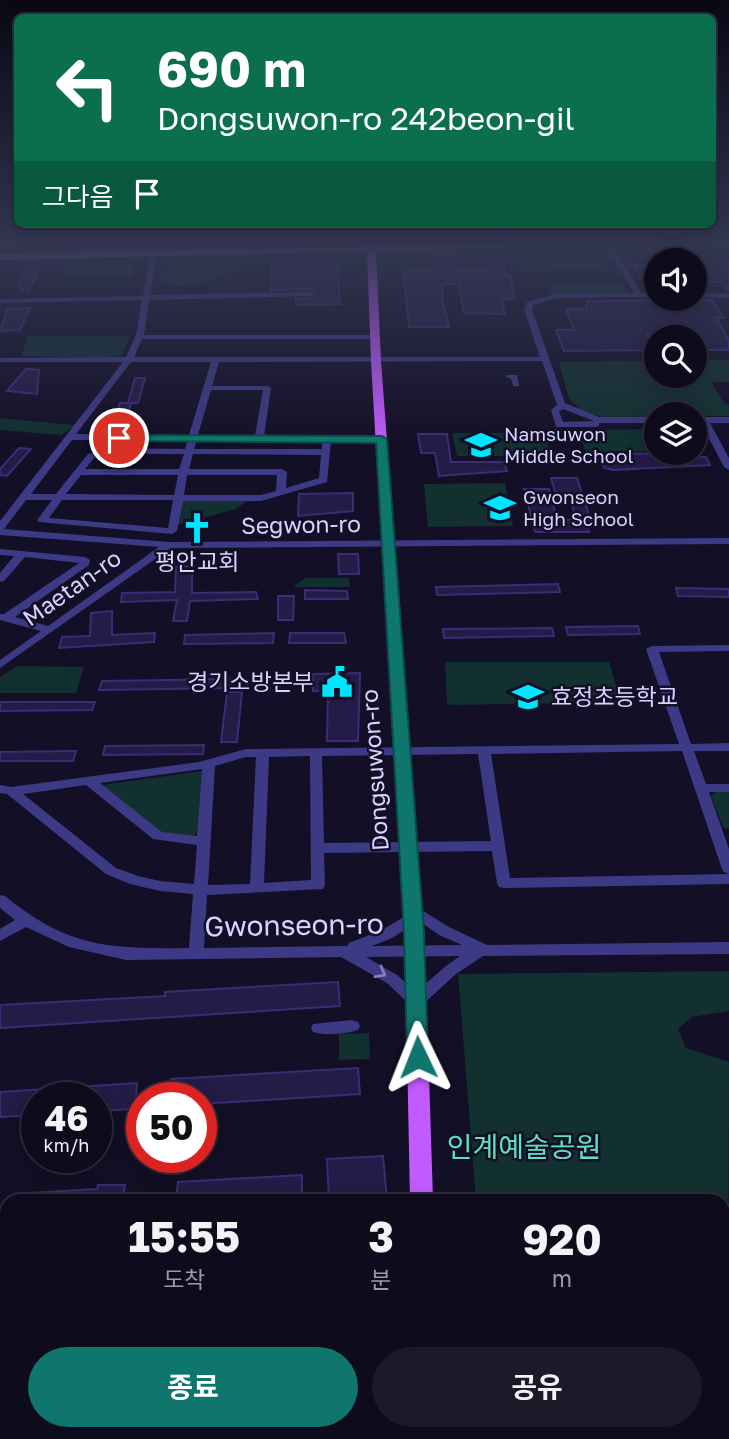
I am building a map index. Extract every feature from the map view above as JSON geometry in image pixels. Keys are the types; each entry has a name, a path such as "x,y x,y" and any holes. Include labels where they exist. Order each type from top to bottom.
{"main road":[{"name":"Dongsuwon-ro","path":"373,310 415,949 422,1194"}],"street":[{"path":"0,530 128,361 139,337 144,310"},
{"path":"529,310 528,315 562,406 580,415 606,420 644,420"},
{"path":"139,337 374,337"},
{"path":"0,360 544,359"},
{"path":"215,361 192,439 189,452 183,473 172,531 41,520 91,456 109,451 189,452 326,452"},
{"path":"207,388 267,388 259,440"},
{"path":"562,406 555,410 559,425 590,425 606,420"},
{"path":"707,420 729,420"},
{"path":"707,432 728,463"},
{"path":"70,437 382,439"},
{"path":"24,497 261,498 324,480 327,439"},
{"path":"78,472 282,472 281,493"},
{"name":"Segwon-ro","path":"0,530 169,545 729,541"},
{"name":"Maetan-ro","path":"0,666 169,545"},
{"path":"0,552 85,560 85,563 3,617"},
{"path":"0,579 22,554"},
{"path":"3,617 50,630"},
{"path":"729,649 652,649 700,788 723,832 729,869"},
{"path":"5,790 209,764 246,753 729,747"},
{"path":"484,751 504,883 729,879"},
{"path":"5,790 111,871 153,886 201,888 318,885 316,752"},
{"path":"257,887 264,753"},
{"path":"196,954 209,764"},
{"path":"89,781 158,836 204,841"},
{"path":"700,788 729,788"},
{"path":"318,848 498,846"},
{"name":"Gwonseon-ro","path":"0,900 24,921 64,942 104,951 196,954 415,949 729,948"},
{"path":"342,951 387,934 413,914 444,932 483,949"},
{"path":"0,936 24,921"},
{"path":"342,951 392,979 416,1002 451,970 483,949"},
{"path":"319,1028 352,1026"}],"green space":[{"path":"28,336 130,336 122,355 113,358 21,356"},
{"path":"707,360 729,360 729,382 711,382 725,404 729,405 729,416 707,416 707,402 644,402 644,417 603,417 583,412 569,399 559,362 644,361 644,388 707,388"},
{"path":"0,418 75,425 62,435 0,430"},
{"path":"644,429 644,451 586,452 578,430"},
{"path":"452,433 545,433 551,456 457,456"},
{"path":"505,483 513,526 428,527 424,484"},
{"path":"181,498 251,498 236,509 176,525"},
{"path":"305,578 349,578 350,587 293,587"},
{"path":"445,662 609,662 621,702 447,704"},
{"path":"17,666 84,667 76,693 0,693 0,677"},
{"path":"202,771 197,832 191,839 164,834 102,785"},
{"path":"717,791 729,791 729,829 723,827 711,796"},
{"name":"인계예술공원","path":"729,971 729,1011 692,1017 678,1029 686,1048 729,1062 729,1194 476,1194 458,974"},
{"path":"369,1033 370,1059 339,1060 339,1034"}],"building":[{"path":"7,310 29,310 20,330 0,331"},
{"path":"407,310 445,310 449,327 409,327"},
{"path":"464,310 504,310 505,314 464,313"},
{"path":"566,310 719,310 724,318 716,318 729,340 729,350 707,350 707,325 644,325 644,350 564,351 556,330 574,330"},
{"path":"26,369 39,370 37,394 7,391"},
{"path":"135,378 145,378 138,403 131,403 125,424 113,424 120,403 128,403"},
{"path":"418,434 447,434 451,462 504,462 507,471 439,476 435,453 421,453"},
{"path":"19,448 31,449 7,476 0,475 0,469"},
{"path":"644,453 644,465 707,465 707,459 710,465 614,470 604,468 599,454"},
{"path":"551,478 577,478 592,524 587,524 589,532 535,532 524,489 549,489 557,520 576,520 569,495 556,495"},
{"path":"353,493 353,511 298,516 299,494"},
{"path":"338,554 358,554 359,574 339,574"},
{"path":"192,566 192,593 256,592 258,599 190,601 187,621 173,621 177,600 121,602 122,593 175,592 176,567"},
{"path":"558,584 560,592 437,595 436,587"},
{"path":"676,588 729,589 729,597 678,596"},
{"path":"305,590 347,591 348,599 305,599"},
{"path":"278,596 294,596 293,620 278,620"},
{"path":"112,611 112,635 155,633 154,642 59,648 62,637 90,636 91,613"},
{"path":"638,626 640,634 568,635 566,627"},
{"path":"552,628 554,636 444,638 443,629"},
{"path":"274,633 273,643 184,644 185,635"},
{"path":"290,633 344,633 346,643 289,643"},
{"path":"360,673 358,741 327,741 328,691 313,691 313,674"},
{"path":"230,679 229,688 99,690 102,681"},
{"path":"227,692 242,692 237,742 221,742"},
{"path":"0,702 95,702 92,710 0,711"},
{"path":"204,745 203,754 103,755 105,746"},
{"path":"76,751 73,761 0,761 0,752"},
{"path":"338,982 340,1006 0,1028 0,1005 165,996 165,992"},
{"path":"358,1068 360,1094 217,1103 217,1082 171,1082 171,1079"},
{"path":"126,1084 126,1109 112,1110 112,1085"},
{"path":"21,1091 21,1116 0,1117 0,1092"},
{"path":"383,1156 386,1194 329,1194 327,1159"},
{"path":"302,1175 302,1194 177,1194 178,1182"},
{"path":"98,1185 125,1185 124,1194 15,1194 97,1189"}],"place":[{"name":"Namsuwon Middle School","path":"481,445"},
{"name":"Gwonseon High School","path":"500,508"},
{"name":"평안교회","path":"197,528"},
{"name":"경기소방본부","path":"337,682"},
{"name":"효정초등학교","path":"528,697"}],"route":[{"path":"119,438 382,439 414,933 418,1057"}]}
